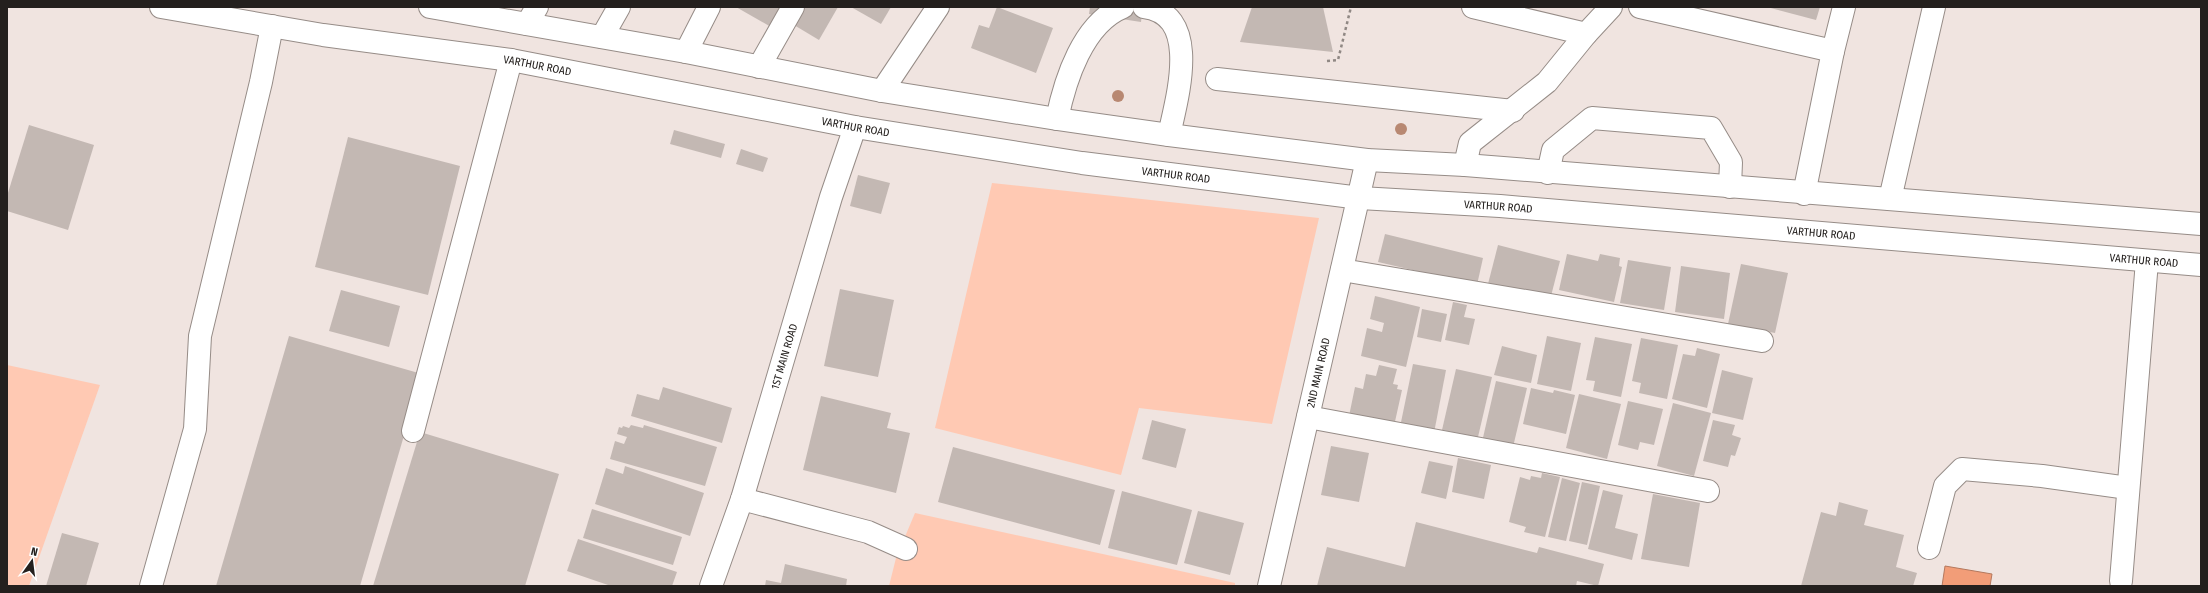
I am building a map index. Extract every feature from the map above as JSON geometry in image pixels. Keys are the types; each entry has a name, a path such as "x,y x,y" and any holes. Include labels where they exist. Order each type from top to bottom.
{"main road":[{"name":"VARTHUR ROAD","path":"161,7 323,35 511,60 855,127 1082,164 1360,198 1508,207 2201,265"},
{"path":"430,7 532,16 602,37 882,91 1169,135 1367,160 1464,165 1804,194 1890,199 2201,224"},
{"path":"602,37 619,7"},
{"path":"686,52 709,7"},
{"path":"759,67 793,7"},
{"path":"882,91 938,7"},
{"path":"1057,119 1062,94 1074,64 1095,27 1112,12 1123,7"},
{"path":"1144,7 1156,8 1172,22 1181,42 1181,72 1169,135"},
{"path":"1474,7 1586,34"},
{"path":"1464,165 1470,143 1513,111 1547,82 1586,34 1611,7"},
{"path":"1640,7 1833,50"},
{"path":"1804,194 1833,50 1844,7"},
{"path":"1890,199 1934,7"},
{"path":"151,586 195,430 200,336 261,82 267,43 272,26"},
{"path":"413,431 511,60"},
{"path":"1218,79 1513,111"},
{"path":"1548,173 1552,150 1592,118 1711,128 1730,162 1730,187"},
{"name":"1ST MAIN ROAD","path":"711,586 742,499 831,197 855,127"},
{"name":"2ND MAIN ROAD","path":"1269,586 1360,198 1367,160"},
{"path":"2121,581 2147,261"},
{"path":"1342,270 1762,341"},
{"path":"1308,418 1708,491"},
{"path":"1929,548 1944,486 1962,469 2042,476 2128,488"},
{"path":"742,499 868,532 906,549"}],"path":[{"path":"1322,61 1338,60 1351,7"}],"shaded area":[{"path":"992,183 1319,218 1272,424 1139,408 1121,475 935,428"},
{"path":"7,365 100,385 29,586 7,586"},
{"path":"915,513 1235,583 1235,586 889,586 896,558"},
{"path":"1945,566 1992,574 1990,586 1942,586"}],"building":[{"path":"736,7 783,7 771,27"},
{"path":"797,7 838,7 819,40 789,22"},
{"path":"851,7 891,7 881,24"},
{"path":"997,7 1053,28 1036,73 971,48 979,25 989,28"},
{"path":"1090,7 1143,7 1141,22 1089,14"},
{"path":"1252,7 1323,7 1333,52 1240,42"},
{"path":"1767,7 1820,7 1816,20"},
{"path":"29,125 94,145 68,230 7,211 7,196"},
{"path":"674,130 725,144 721,158 670,144"},
{"path":"348,137 460,166 428,295 315,267"},
{"path":"741,149 768,158 763,172 736,164"},
{"path":"858,175 890,183 881,214 850,206"},
{"path":"1385,234 1483,258 1477,285 1378,262"},
{"path":"1498,245 1560,261 1550,300 1488,284"},
{"path":"1567,254 1598,261 1600,254 1620,258 1619,266 1622,267 1614,302 1559,290"},
{"path":"1628,260 1671,267 1664,310 1620,303"},
{"path":"1741,264 1788,273 1775,333 1728,324"},
{"path":"1681,266 1730,273 1724,319 1675,312"},
{"path":"840,289 894,300 878,377 824,366"},
{"path":"341,290 400,306 389,347 329,331"},
{"path":"1375,296 1420,307 1406,367 1361,356 1367,328 1382,332 1384,323 1370,319"},
{"path":"1453,302 1467,305 1464,317 1475,319 1469,345 1445,340"},
{"path":"1422,309 1447,314 1441,342 1417,337"},
{"path":"289,336 422,374 360,586 216,586"},
{"path":"1547,336 1581,343 1571,391 1537,384"},
{"path":"1595,337 1632,344 1621,397 1593,391 1595,381 1586,380"},
{"path":"1641,338 1678,345 1667,399 1639,393 1641,383 1632,381"},
{"path":"1502,346 1537,355 1531,383 1494,375"},
{"path":"1697,348 1720,354 1707,408 1672,399 1683,354 1695,356"},
{"path":"1413,364 1446,370 1434,433 1400,427"},
{"path":"1379,365 1397,369 1393,384 1398,385 1397,389 1402,390 1394,426 1349,416 1355,387 1363,389 1366,374 1376,376"},
{"path":"1456,369 1492,377 1478,437 1442,430"},
{"path":"1722,370 1753,378 1743,420 1712,413"},
{"path":"1496,381 1527,388 1513,447 1482,442"},
{"path":"663,387 732,408 722,443 631,416 637,394 659,400"},
{"path":"1531,388 1553,393 1554,390 1575,395 1566,434 1523,424"},
{"path":"1579,394 1621,404 1607,459 1566,448"},
{"path":"821,396 891,413 887,428 910,433 896,493 803,470"},
{"path":"1628,401 1663,409 1654,445 1640,442 1638,450 1618,445"},
{"path":"1673,403 1711,413 1694,476 1657,466"},
{"path":"1152,420 1186,429 1176,468 1142,459"},
{"path":"1713,420 1735,425 1732,435 1741,438 1735,456 1731,455 1728,467 1703,461"},
{"path":"631,425 643,428 644,425 717,447 705,486 610,459 615,441 624,444 627,437 617,434 619,427 622,428 623,426 629,428"},
{"path":"420,432 559,474 525,586 373,586"},
{"path":"1331,446 1369,453 1359,502 1321,495"},
{"path":"953,447 1115,490 1100,545 938,502"},
{"path":"1458,458 1491,465 1484,499 1452,492"},
{"path":"1429,461 1453,466 1446,499 1421,493"},
{"path":"625,466 704,493 690,536 595,504 606,468 623,474"},
{"path":"1542,473 1560,477 1545,537 1524,532 1526,527 1509,522 1520,477 1530,480 1531,476 1541,478"},
{"path":"1562,478 1580,483 1566,541 1548,537"},
{"path":"1582,482 1600,486 1587,545 1569,541"},
{"path":"1603,490 1623,495 1615,528 1638,534 1632,560 1588,549"},
{"path":"1122,491 1192,510 1177,565 1108,548"},
{"path":"1653,494 1700,503 1689,567 1641,559"},
{"path":"1839,502 1868,510 1864,525 1904,535 1896,567 1917,573 1913,586 1801,586 1821,512 1836,516"},
{"path":"592,509 682,537 673,565 583,538"},
{"path":"1198,511 1244,523 1230,575 1184,563"},
{"path":"1416,522 1537,553 1539,547 1604,564 1598,586 1577,581 1576,586 1317,586 1327,547 1405,567"},
{"path":"62,533 99,543 86,586 46,586"},
{"path":"578,539 677,572 672,586 611,586 567,571"},
{"path":"785,564 847,579 846,586 765,586 766,580 781,583"}]}
